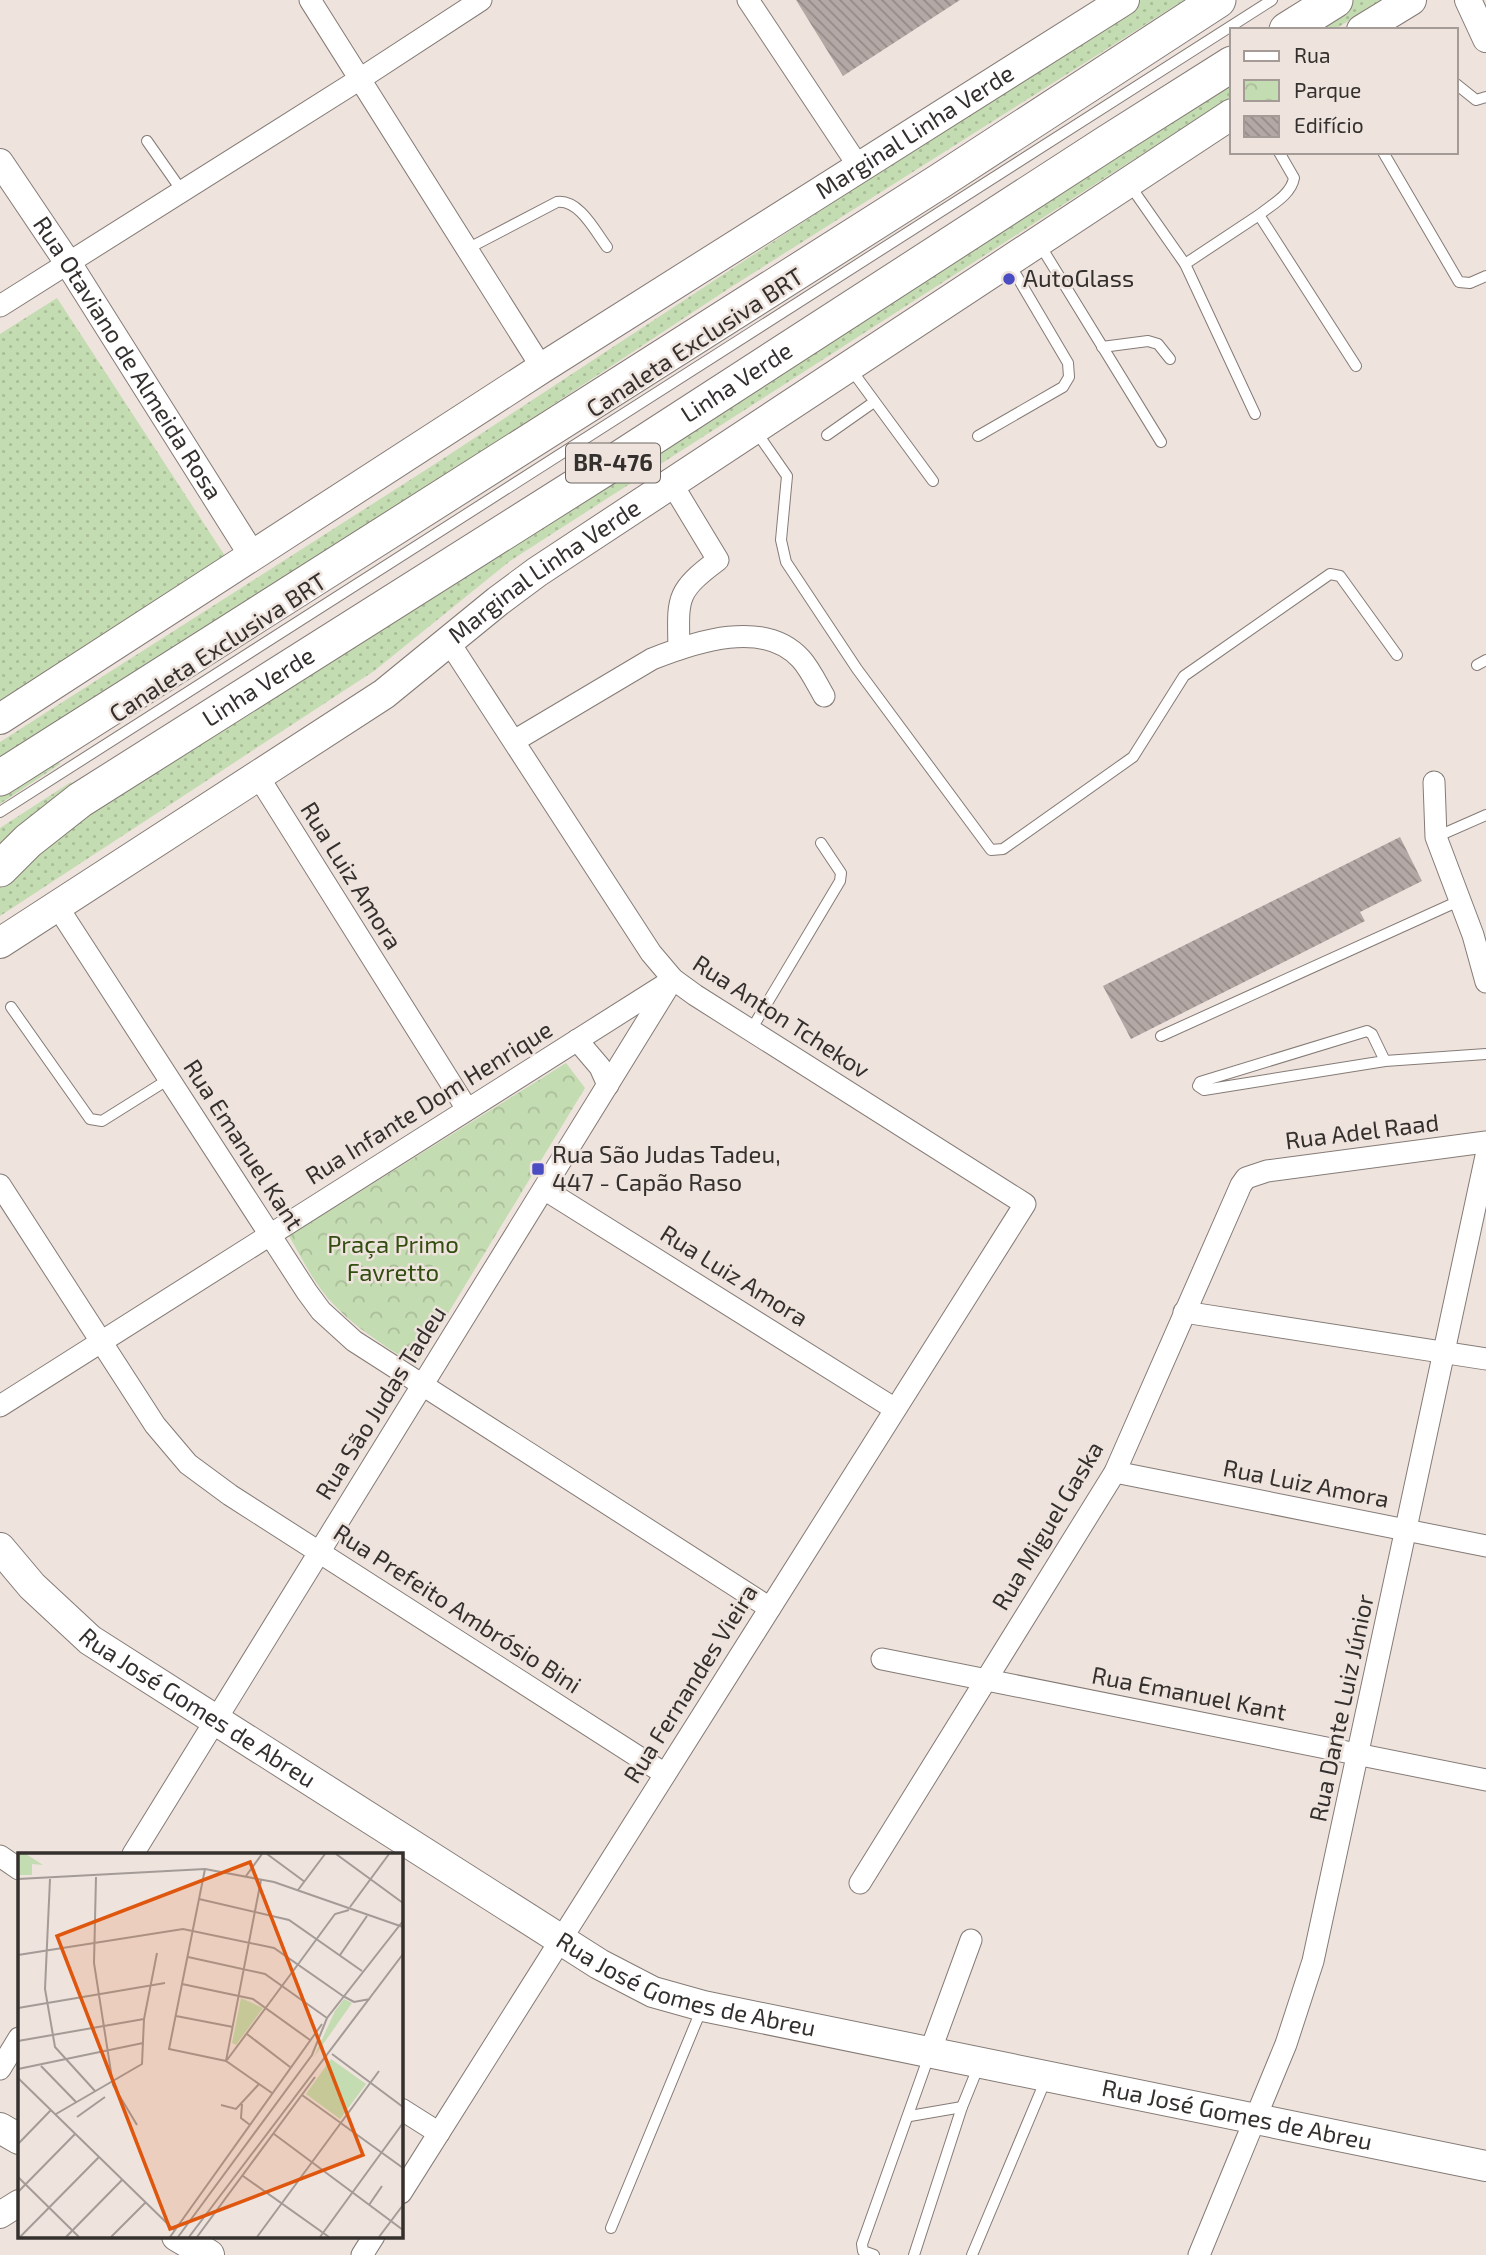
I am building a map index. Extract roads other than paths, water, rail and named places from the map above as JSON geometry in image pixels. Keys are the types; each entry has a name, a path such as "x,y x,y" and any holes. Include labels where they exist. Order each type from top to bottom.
{"highway":[{"name":"BR-476","path":"0,778 940,181 1218,0"},
{"path":"1290,28 1335,0"},
{"name":"Linha Verde","path":"0,869 28,841 80,800 613,463 1230,65"}],"main road":[{"name":"Marginal Linha Verde","path":"0,719 542,368 1124,0"},
{"path":"1365,28 1411,0"},
{"name":"Marginal Linha Verde","path":"0,943 384,694 526,579 1230,115"},
{"name":"Rua José Gomes de Abreu","path":"0,1548 32,1586 90,1640 562,1940 653,1992 703,2006 1486,2166"},
{"path":"0,2128 18,2139"},
{"path":"180,2238 209,2255"}],"street":[{"path":"310,0 542,368"},
{"path":"0,306 481,0"},
{"path":"748,0 859,167"},
{"path":"1468,0 1486,39"},
{"name":"Rua Otaviano de Almeida Rosa","path":"0,162 68,263 252,555"},
{"path":"672,484 718,560 694,578 680,597 679,649"},
{"path":"514,741 652,659 679,649 732,636 764,637 789,649 800,658 824,696"},
{"name":"Rua Anton Tchekov","path":"449,642 651,953 673,979 1025,1203"},
{"name":"Rua Luiz Amora","path":"258,776 467,1109"},
{"path":"1434,782 1436,837 1461,900 1486,982"},
{"name":"Rua Emanuel Kant","path":"57,906 270,1235 321,1311 336,1327 770,1608"},
{"name":"Rua Infante Dom Henrique","path":"0,1406 673,979"},
{"name":"Rua São Judas Tadeu","path":"134,1853 673,979"},
{"path":"577,1040 600,1067 608,1085"},
{"name":"Rua Adel Raad","path":"1246,1178 1267,1171 1486,1142"},
{"name":"Rua Dante Luiz Júnior","path":"1199,2255 1286,2044 1313,1961 1486,1156"},
{"name":"Rua Miguel Gaska","path":"860,1883 1115,1472 1236,1192 1246,1178"},
{"name":"Rua Prefeito Ambrósio Bini","path":"0,1185 155,1425 188,1464 319,1553 665,1774"},
{"name":"Rua Luiz Amora","path":"544,1189 895,1409"},
{"name":"Rua Fernandes Vieira","path":"402,2191 1025,1203"},
{"path":"1184,1312 1486,1359"},
{"name":"Rua Luiz Amora","path":"1115,1472 1486,1546"},
{"name":"Rua Emanuel Kant","path":"882,1659 1486,1780"},
{"path":"0,1856 18,1868"},
{"path":"930,2052 971,1940"},
{"path":"0,2070 18,2040"},
{"path":"402,2110 439,2133"},
{"path":"0,2215 18,2204"},
{"path":"362,2255 373,2238"}],"lane":[{"name":"Canaleta Exclusiva BRT","path":"0,812 1272,0"},
{"path":"1458,86 1476,100 1486,97"},
{"path":"147,141 182,191"},
{"path":"1185,264 1259,215 1289,191 1294,178 1280,154"},
{"path":"1384,154 1459,282 1470,283 1486,276"},
{"path":"1129,183 1185,264 1255,414"},
{"path":"467,249 557,202 566,201 573,205 607,247"},
{"path":"1259,215 1356,366"},
{"path":"1038,243 1161,442"},
{"path":"978,436 1063,387 1069,377 1069,363 1009,263"},
{"path":"1102,347 1148,341 1158,344 1170,359"},
{"path":"849,366 933,481"},
{"path":"827,435 874,402"},
{"path":"755,430 787,476 781,540 786,562 857,669 991,850 1003,849 1133,757 1184,676 1330,574 1340,576 1397,655"},
{"path":"1436,837 1486,816"},
{"path":"751,1030 840,881 841,873 821,843"},
{"path":"1161,1036 1461,900"},
{"path":"11,1007 90,1119 102,1121 169,1079"},
{"path":"1385,1061 1372,1034 1367,1031 1200,1082 1198,1086 1204,1090 1385,1061 1486,1054"},
{"path":"611,2228 703,2006"},
{"path":"874,2255 863,2251 862,2244 930,2052"},
{"path":"914,2255 962,2107 980,2063"},
{"path":"972,2255 1047,2076"},
{"path":"909,2116 962,2107"}],"place":[{"name":"AutoGlass","path":"1009,279"},
{"name":"Rua São Judas Tadeu, 447 - Capão Raso","path":"538,1169"}],"park label":[{"name":"Praça Primo Favretto","path":"393,1259"}]}
